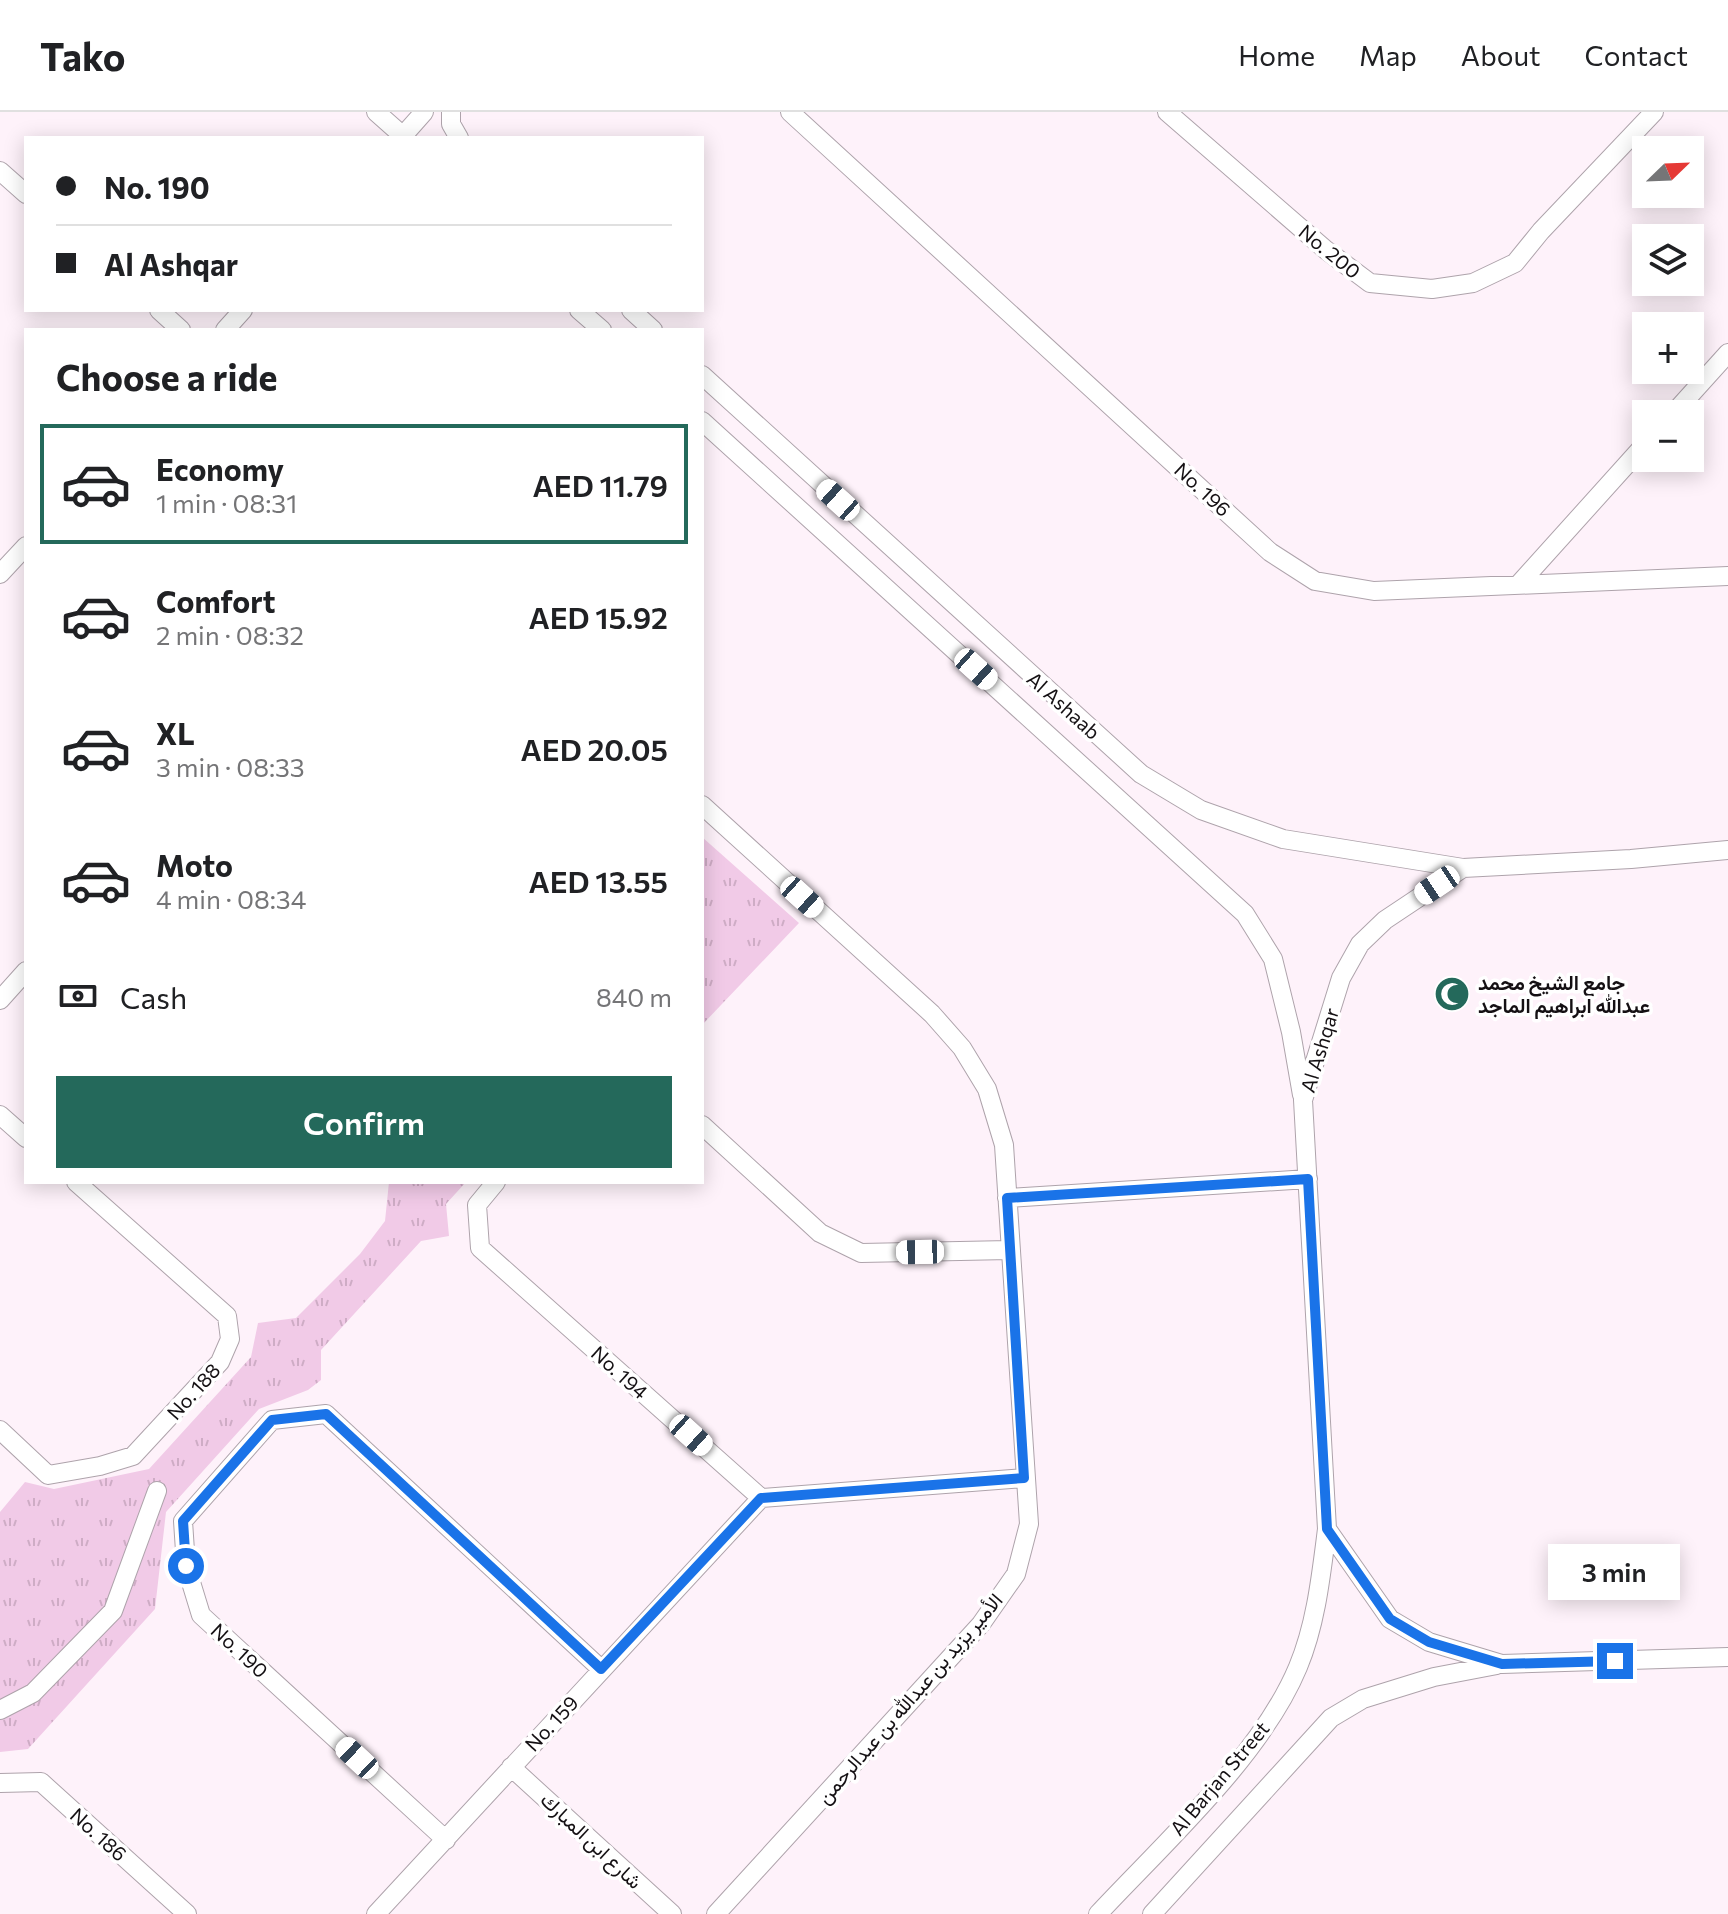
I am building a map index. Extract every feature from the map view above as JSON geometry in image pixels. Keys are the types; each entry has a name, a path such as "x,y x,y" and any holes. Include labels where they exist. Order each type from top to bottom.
{"street":[{"path":"376,112 401,136"},
{"path":"403,136 424,112"},
{"path":"451,112 451,124 458,136"},
{"name":"No. 196","path":"790,112 1270,552 1315,581 1374,591 1728,576"},
{"name":"No. 200","path":"1167,112 1326,250 1370,283 1432,289 1473,283 1515,263 1541,231 1654,112"},
{"path":"0,171 24,192"},
{"path":"161,312 179,328"},
{"path":"227,328 241,312"},
{"path":"581,312 600,328"},
{"path":"633,312 651,328"},
{"path":"1686,400 1728,353"},
{"name":"Al Ashaab","path":"704,377 1141,774 1201,810 1283,839 1463,868"},
{"name":"Al Ashaab","path":"704,423 1245,914 1273,959 1291,1032 1303,1100"},
{"path":"1519,584 1632,459"},
{"path":"0,574 24,548"},
{"name":"الأمير يزيد بن عبدالله بن عبدالرحمن","path":"704,807 932,1014 962,1048 987,1089 1004,1145 1029,1524 1016,1574 981,1624 716,1914"},
{"path":"1463,868 1631,859 1728,850"},
{"name":"Al Ashqar","path":"1327,1529 1303,1100 1341,978 1360,944 1385,920 1463,868"},
{"path":"0,1000 24,973"},
{"path":"0,1115 24,1136"},
{"path":"704,1127 820,1233 861,1253 1009,1250"},
{"path":"1007,1198 1308,1179"},
{"name":"No. 188","path":"0,1430 48,1475 100,1466 133,1456 220,1362 230,1339 227,1316 78,1184"},
{"name":"No. 194","path":"494,1184 477,1205 480,1248 761,1498"},
{"name":"No. 190","path":"446,1840 201,1615 186,1566 183,1521 272,1420 326,1414 601,1669"},
{"path":"761,1498 1024,1478"},
{"path":"0,1710 33,1693 113,1611 157,1491"},
{"name":"No. 159","path":"376,1914 761,1498"},
{"path":"1327,1529 1390,1619 1429,1642 1502,1664 1728,1657"},
{"name":"Al Barjan Street","path":"1098,1914 1213,1791 1261,1734 1298,1667 1318,1598 1327,1529"},
{"name":"Al Barjan Street","path":"1152,1914 1331,1718 1363,1699 1434,1677 1502,1664"},
{"name":"شارع ابن المبارك","path":"511,1767 672,1914"},
{"name":"No. 186","path":"0,1783 41,1782 187,1914"}],"green space":[{"path":"704,839 799,923 704,1023"},
{"path":"389,1184 464,1184 446,1204 449,1236 421,1241 321,1350 321,1380 308,1390 259,1409 166,1512 155,1609 28,1749 0,1752 0,1512 25,1482 54,1489 149,1469 251,1357 258,1323 296,1318 360,1254 385,1221"}],"place":[{"name":"جامع الشيخ محمد عبدالله ابراهيم الماجد","path":"1452,994"}],"route":[{"path":"186,1566 183,1521 272,1420 326,1414 601,1669 761,1498 1024,1478 1007,1198 1308,1179 1327,1529 1390,1619 1429,1642 1502,1664 1615,1661"}]}
